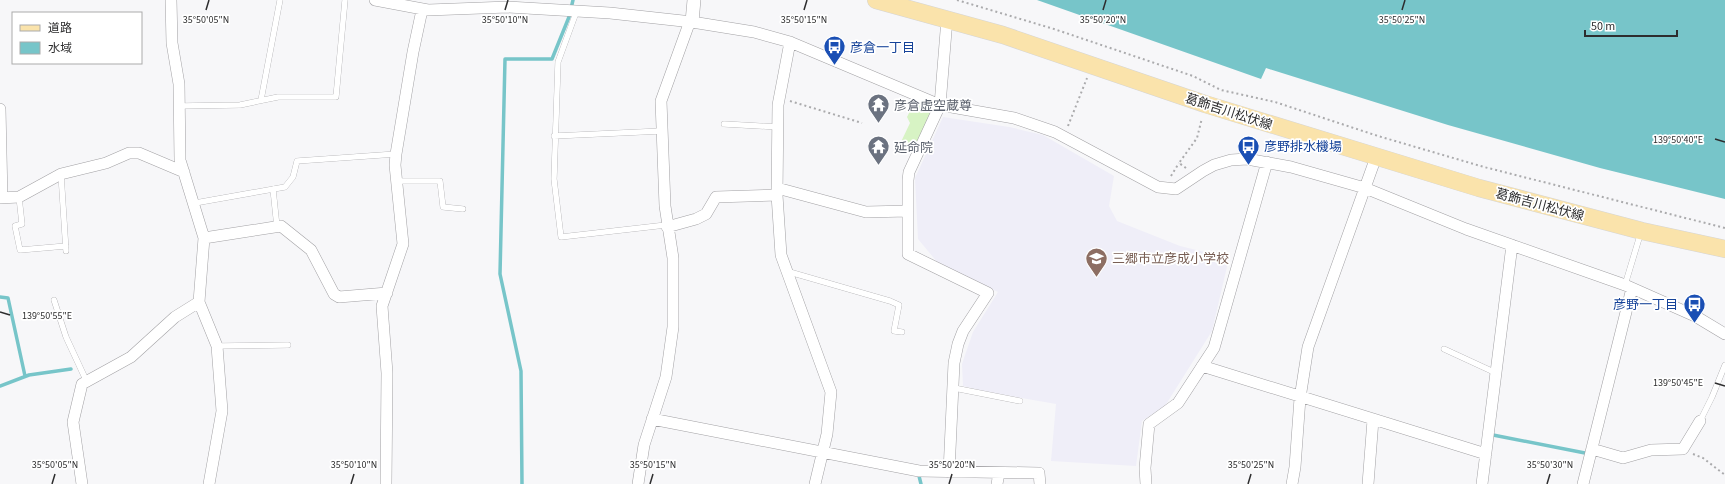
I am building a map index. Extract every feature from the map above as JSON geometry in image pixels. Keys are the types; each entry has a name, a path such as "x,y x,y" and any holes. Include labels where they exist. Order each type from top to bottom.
{"main road":[{"name":"葛飾吉川松伏線","path":"876,0 1003,35 1092,64 1205,104 1479,188 1642,231 1725,249"}],"street":[{"path":"171,0 171,27 179,84 180,160 195,203 204,238 199,302 217,346 222,411 209,484"},
{"path":"375,0 422,10 436,5 577,10 691,22 754,32 790,42 940,105 1014,118 1055,132 1158,187 1168,190 1176,189 1214,166 1231,160 1246,159 1267,162 1365,188 1466,229 1628,287 1695,316 1725,334"},
{"path":"638,484 644,445 666,377 673,327 673,258 666,226 661,101 691,22 694,0"},
{"path":"386,484 387,373 382,306 403,244 396,154 413,52 422,10"},
{"path":"947,19 940,105 910,172 908,254 988,293 963,331 954,363 949,472"},
{"path":"790,42 779,98 777,192 781,255 830,387 827,434 815,484"},
{"path":"0,109 1,198 19,197 61,174 72,170 106,163 130,153 139,152 184,172"},
{"path":"1292,484 1295,467 1300,398 1308,347 1376,157"},
{"path":"1146,484 1145,468 1149,424 1178,403 1214,348 1267,162"},
{"path":"666,226 696,219 706,214 716,197 777,192 866,212 908,211"},
{"path":"204,238 281,226 311,250 334,294 339,297 387,293"},
{"path":"1482,484 1512,245"},
{"path":"1583,484 1628,287"},
{"path":"82,484 73,422 82,384 86,380 131,357 175,317 199,302"},
{"path":"1202,366 1300,398 1486,454"},
{"path":"652,419 919,471 949,472 998,479 1039,473 1040,484"},
{"path":"1368,484 1373,420"},
{"path":"1592,449 1623,458 1651,450 1682,449 1700,421"}],"lane":[{"path":"261,100 280,0"},
{"path":"179,106 240,105 278,97 336,97 345,0"},
{"path":"577,10 558,62 554,136 554,179 561,237 666,226"},
{"path":"724,124 778,127"},
{"path":"554,136 662,131"},
{"path":"195,203 285,187 290,183 296,170 297,161 396,154"},
{"path":"19,197 22,224 16,226 20,250 66,248 61,174"},
{"path":"397,181 440,181 444,207 462,209"},
{"path":"273,189 277,227"},
{"path":"1628,287 1642,231"},
{"path":"786,270 894,303 899,306 894,330 902,332"},
{"path":"54,300 66,337 86,380"},
{"path":"217,346 288,345"},
{"path":"1444,349 1496,373"},
{"path":"1700,421 1725,365"},
{"path":"954,388 1020,401"}],"path":[{"path":"957,0 1054,29 1193,76 1221,90 1275,102 1378,136 1484,167 1725,228"},
{"path":"1064,136 1092,64"},
{"path":"779,98 862,123"},
{"path":"1171,176 1196,138 1205,104"},
{"path":"1179,163 1197,175"},
{"path":"1682,449 1703,458 1725,475"}],"shaded area":[{"name":"三郷市立彦成小学校","path":"943,117 1009,127 1043,135 1114,176 1109,206 1117,221 1180,246 1229,258 1212,331 1165,406 1142,421 1136,466 1051,461 1056,404 963,386 962,364 973,332 998,292 938,263 918,239 915,178"}],"green space":[{"path":"914,103 930,110 931,112 914,150 900,144 910,123 907,117"}],"water":[{"path":"1037,0 1725,0 1725,199 1600,168 1448,125 1266,68 1261,79"}],"waterway":[{"path":"522,484 521,371 500,274 505,59 552,59 569,17 573,0"},
{"path":"0,297 8,298 25,376"},
{"path":"0,386 29,375 71,369"},
{"path":"1493,435 1585,453"},
{"path":"919,476 921,484"}],"place":[{"name":"彦倉一丁目","path":"834,66"},
{"name":"彦倉虚空蔵尊","path":"879,124"},
{"name":"延命院","path":"878,166"},
{"name":"彦野排水機場","path":"1248,166"},
{"name":"三郷市立彦成小学校","path":"1096,278"},
{"name":"彦野一丁目","path":"1694,324"}]}
